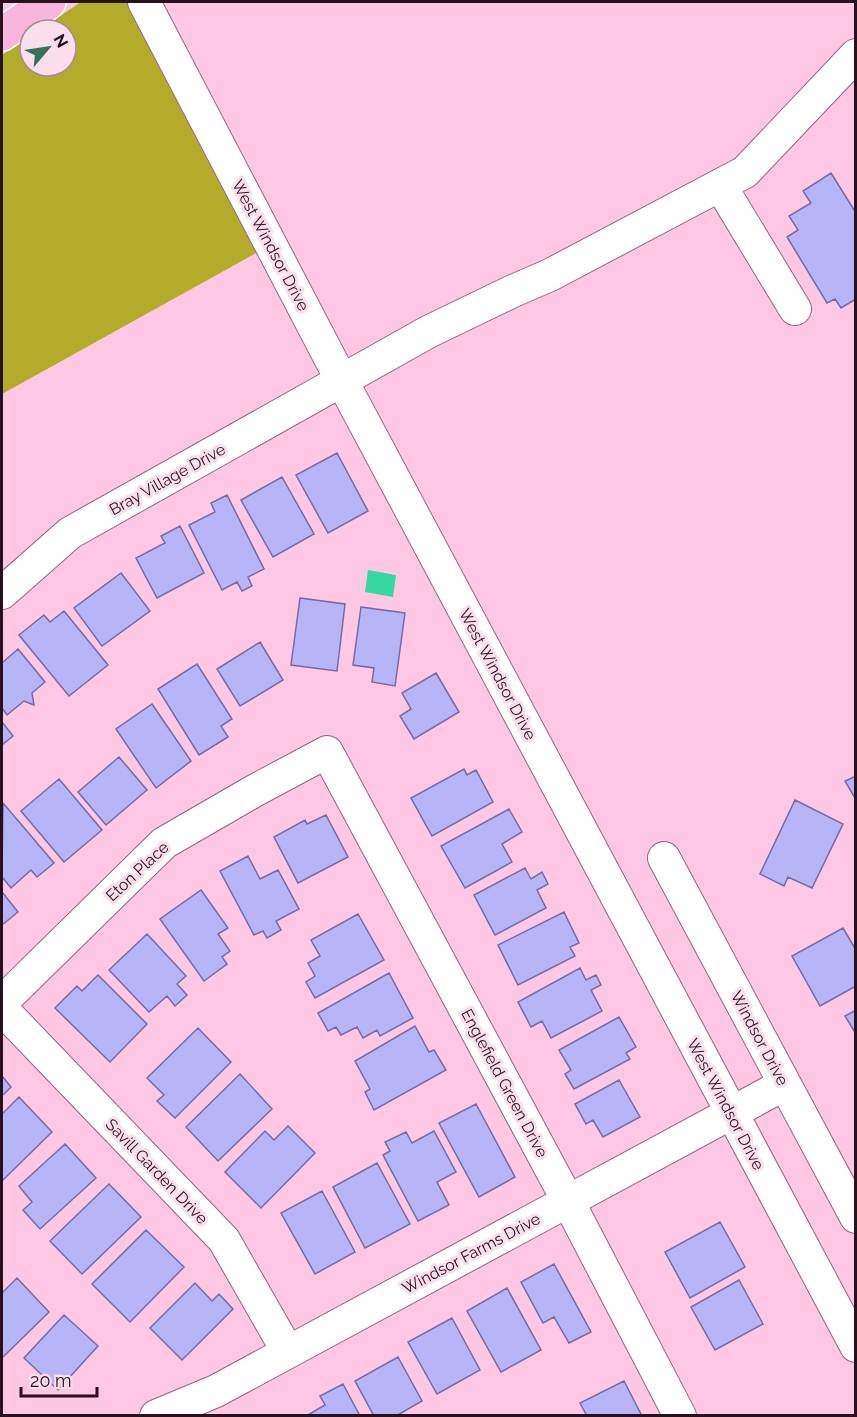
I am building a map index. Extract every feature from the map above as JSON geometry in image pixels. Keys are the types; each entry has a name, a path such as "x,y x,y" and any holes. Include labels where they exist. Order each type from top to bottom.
{"main road":[{"path":"2,34 49,2"}],"street":[{"name":"West Windsor Drive","path":"144,2 342,381 855,1346"},
{"name":"Bray Village Drive","path":"2,592 70,534 428,332 550,275 745,172 855,55"},
{"path":"720,185 795,309"},
{"name":"Eton Place","path":"2,1002 164,843 327,752"},
{"name":"Englefield Green Drive","path":"327,752 568,1201 680,1416"},
{"name":"Windsor Drive","path":"664,858 855,1217"},
{"name":"Savill Garden Drive","path":"2,1009 224,1240 288,1352"},
{"name":"Windsor Farms Drive","path":"156,1416 216,1391 784,1084"}],"shaded area":[{"path":"81,2 128,2 258,252 2,394 2,55 18,44 18,78 78,78 78,18 57,18"},
{"path":"368,570 396,575 393,597 365,592"}],"building":[{"path":"831,173 856,213 856,299 841,308 835,299 827,303 787,237 798,230 789,216 811,203 803,191"},
{"path":"337,453 368,511 328,533 296,475"},
{"path":"282,477 314,534 273,557 241,500"},
{"path":"227,495 264,569 248,577 252,586 242,591 237,582 222,590 189,525 215,512 211,503"},
{"path":"180,526 204,573 157,598 136,558 165,543 161,536"},
{"path":"121,573 150,611 102,646 74,608"},
{"path":"300,598 345,604 337,671 291,665"},
{"path":"361,607 405,613 395,686 372,682 374,668 353,665"},
{"path":"64,611 108,665 69,696 19,635 44,615 50,622"},
{"path":"260,642 283,680 240,706 217,669"},
{"path":"18,649 45,682 32,693 34,705 24,701 7,715 2,708 2,663"},
{"path":"197,664 232,719 221,726 228,737 199,755 158,689"},
{"path":"436,673 459,712 414,739 400,716 411,709 402,693"},
{"path":"152,704 191,761 156,788 116,729"},
{"path":"2,722 13,736 2,745"},
{"path":"119,757 147,790 106,825 78,792"},
{"path":"464,769 467,775 476,770 493,802 432,836 411,798"},
{"path":"856,776 856,800 845,781"},
{"path":"59,779 102,830 64,862 21,811"},
{"path":"795,800 843,824 812,888 788,877 784,886 760,874"},
{"path":"3,803 54,863 37,877 31,870 11,888 2,877"},
{"path":"509,809 522,832 502,844 512,862 465,888 441,846"},
{"path":"326,815 348,857 298,883 274,837 305,820 307,824"},
{"path":"248,856 260,879 278,870 299,909 276,921 281,930 267,938 263,931 254,935 220,871"},
{"path":"525,868 531,879 542,872 548,884 537,890 546,908 495,935 474,895"},
{"path":"201,890 228,928 218,934 230,951 222,957 227,964 204,981 160,919"},
{"path":"2,892 18,912 2,925"},
{"path":"564,912 579,943 570,947 575,956 518,985 498,945"},
{"path":"358,914 384,960 315,998 306,982 315,976 308,963 320,956 311,940"},
{"path":"843,928 856,950 856,986 820,1006 792,956"},
{"path":"147,934 186,976 177,984 187,995 175,1006 167,996 149,1012 109,970"},
{"path":"580,968 586,980 596,975 601,985 591,990 602,1011 551,1038 542,1021 531,1027 518,1002"},
{"path":"389,973 413,1018 380,1036 377,1030 363,1038 357,1027 341,1035 336,1027 328,1031 318,1013"},
{"path":"98,975 147,1024 110,1062 55,1008 77,986 82,991"},
{"path":"856,1010 856,1034 845,1016"},
{"path":"619,1017 636,1047 626,1053 630,1059 574,1089 565,1074 571,1070 559,1050"},
{"path":"415,1026 429,1052 434,1050 446,1070 374,1110 365,1092 370,1089 355,1061"},
{"path":"198,1028 231,1062 175,1118 157,1101 164,1095 147,1078"},
{"path":"240,1074 272,1109 218,1161 186,1127"},
{"path":"2,1076 11,1087 2,1096"},
{"path":"619,1080 640,1117 603,1137 593,1120 586,1124 575,1104"},
{"path":"19,1097 52,1132 2,1181 2,1114"},
{"path":"476,1104 515,1177 479,1197 439,1123"},
{"path":"288,1126 315,1153 261,1208 225,1172 265,1131 274,1140"},
{"path":"434,1131 456,1172 437,1182 449,1205 418,1221 383,1155 390,1151 385,1142 406,1132 412,1143"},
{"path":"65,1144 96,1178 40,1229 23,1210 32,1202 19,1186"},
{"path":"377,1163 410,1224 365,1248 333,1187"},
{"path":"109,1184 141,1217 82,1274 50,1241"},
{"path":"322,1191 355,1252 315,1274 281,1213"},
{"path":"720,1222 745,1267 690,1298 665,1252"},
{"path":"146,1230 184,1267 130,1322 92,1284"},
{"path":"554,1264 591,1332 569,1343 554,1317 543,1323 521,1282"},
{"path":"17,1278 49,1312 2,1358 2,1293"},
{"path":"739,1280 763,1324 715,1350 691,1307"},
{"path":"195,1283 212,1301 219,1294 233,1309 182,1360 150,1328"},
{"path":"507,1288 541,1350 501,1372 467,1311"},
{"path":"64,1315 98,1346 58,1390 24,1358"},
{"path":"452,1318 480,1370 437,1394 408,1342"},
{"path":"398,1357 422,1401 396,1416 374,1416 355,1381"},
{"path":"624,1381 642,1416 587,1416 580,1403"},
{"path":"343,1384 360,1416 306,1416 325,1405 320,1396"}]}
